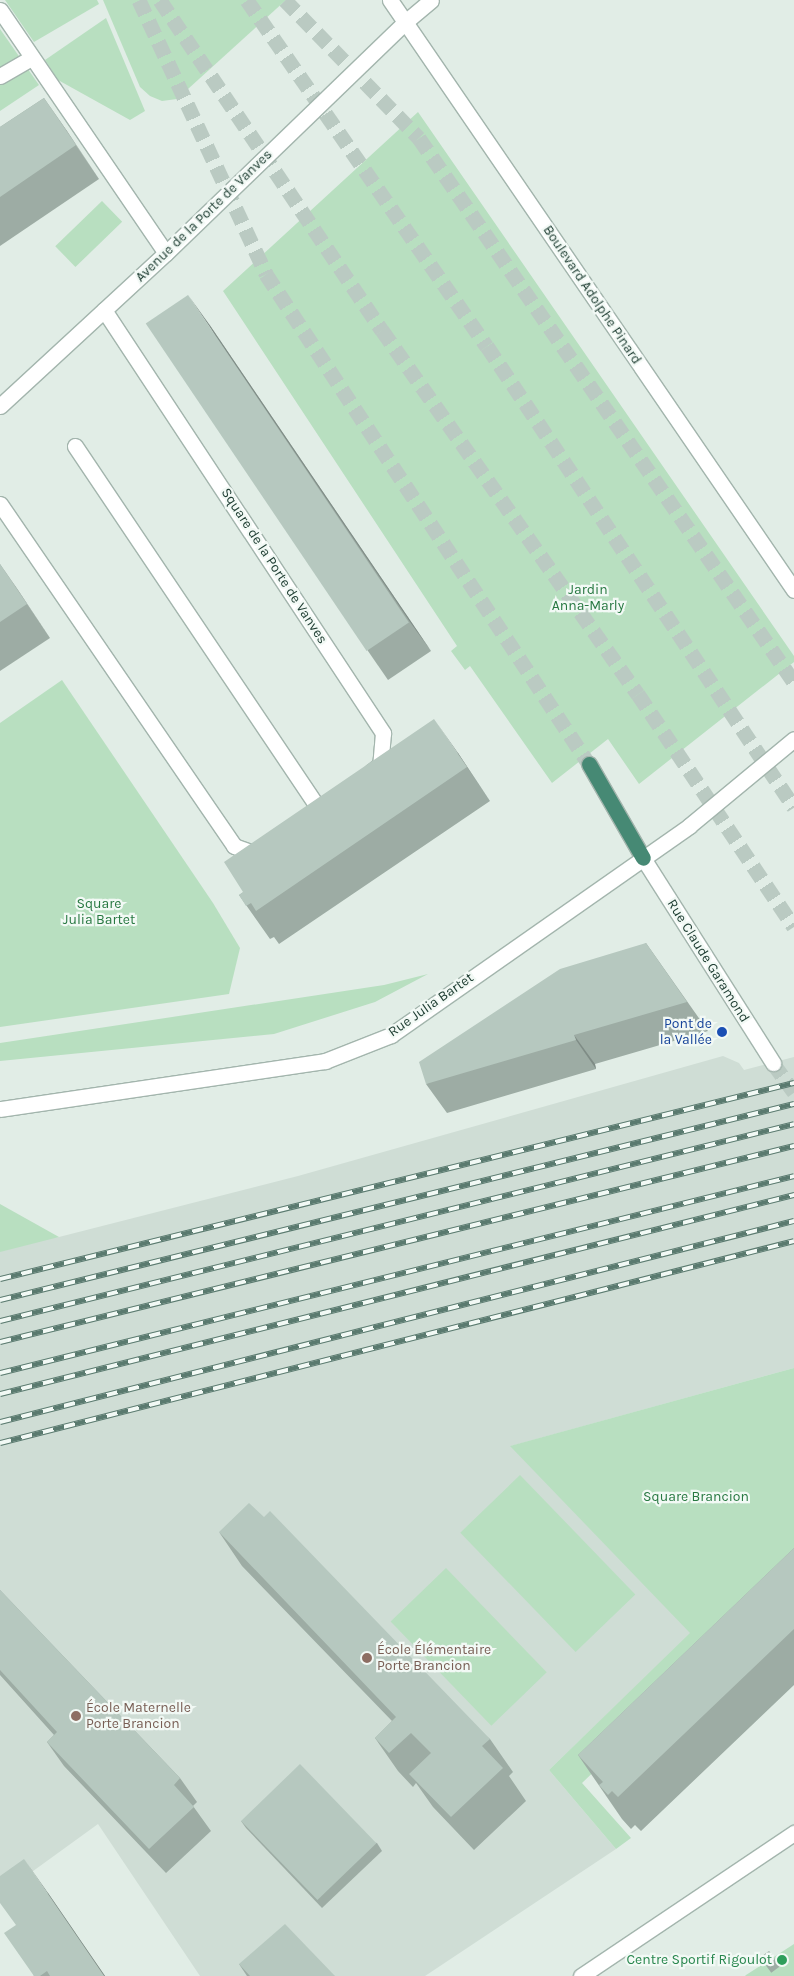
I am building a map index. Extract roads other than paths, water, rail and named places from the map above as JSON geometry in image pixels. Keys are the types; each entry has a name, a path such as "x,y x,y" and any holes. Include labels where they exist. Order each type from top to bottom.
{"highway":[{"path":"589,764 643,858"}],"street":[{"name":"Boulevard Adolphe Pinard","path":"390,0 404,23 788,576 794,590"},
{"path":"404,23 414,0"},
{"name":"Avenue de la Porte de Vanves","path":"0,406 166,252 404,23 431,0"},
{"path":"0,10 31,58 166,252"},
{"path":"0,76 31,58"},
{"name":"Square de la Porte de Vanves","path":"104,310 383,733 380,765 357,782"},
{"path":"75,446 319,809"},
{"path":"0,504 234,846 256,854 272,843"},
{"name":"Rue Julia Bartet","path":"0,1109 333,1058 391,1035 555,917 689,826 794,740"},
{"path":"303,820 334,798"},
{"name":"Rue Claude Garamond","path":"643,858 773,1063"},
{"path":"581,1976 794,1833"}],"tunnel":[{"path":"139,0 266,274 589,764"},
{"path":"160,0 382,330 638,694 794,927"},
{"path":"247,0 487,346 794,807"},
{"path":"285,0 419,138 794,682"},
{"path":"773,1063 794,1092"}],"railway":[{"path":"0,1279 794,1083"},
{"path":"0,1300 794,1104"},
{"path":"0,1321 794,1124"},
{"path":"0,1342 794,1146"},
{"path":"0,1373 794,1176"},
{"path":"0,1394 794,1195"},
{"path":"0,1422 794,1221"},
{"path":"0,1443 794,1241"}],"place":[{"name":"Pont de la Vallée","path":"722,1032"},
{"name":"École Élémentaire Porte Brancion","path":"367,1658"},
{"name":"École Maternelle Porte Brancion","path":"76,1716"},
{"name":"Centre Sportif Rigoulot","path":"782,1960"}],"park label":[{"name":"Jardin Anna-Marly","path":"588,598"},
{"name":"Square Julia Bartet","path":"99,912"},
{"name":"Square Brancion","path":"696,1497"}]}
